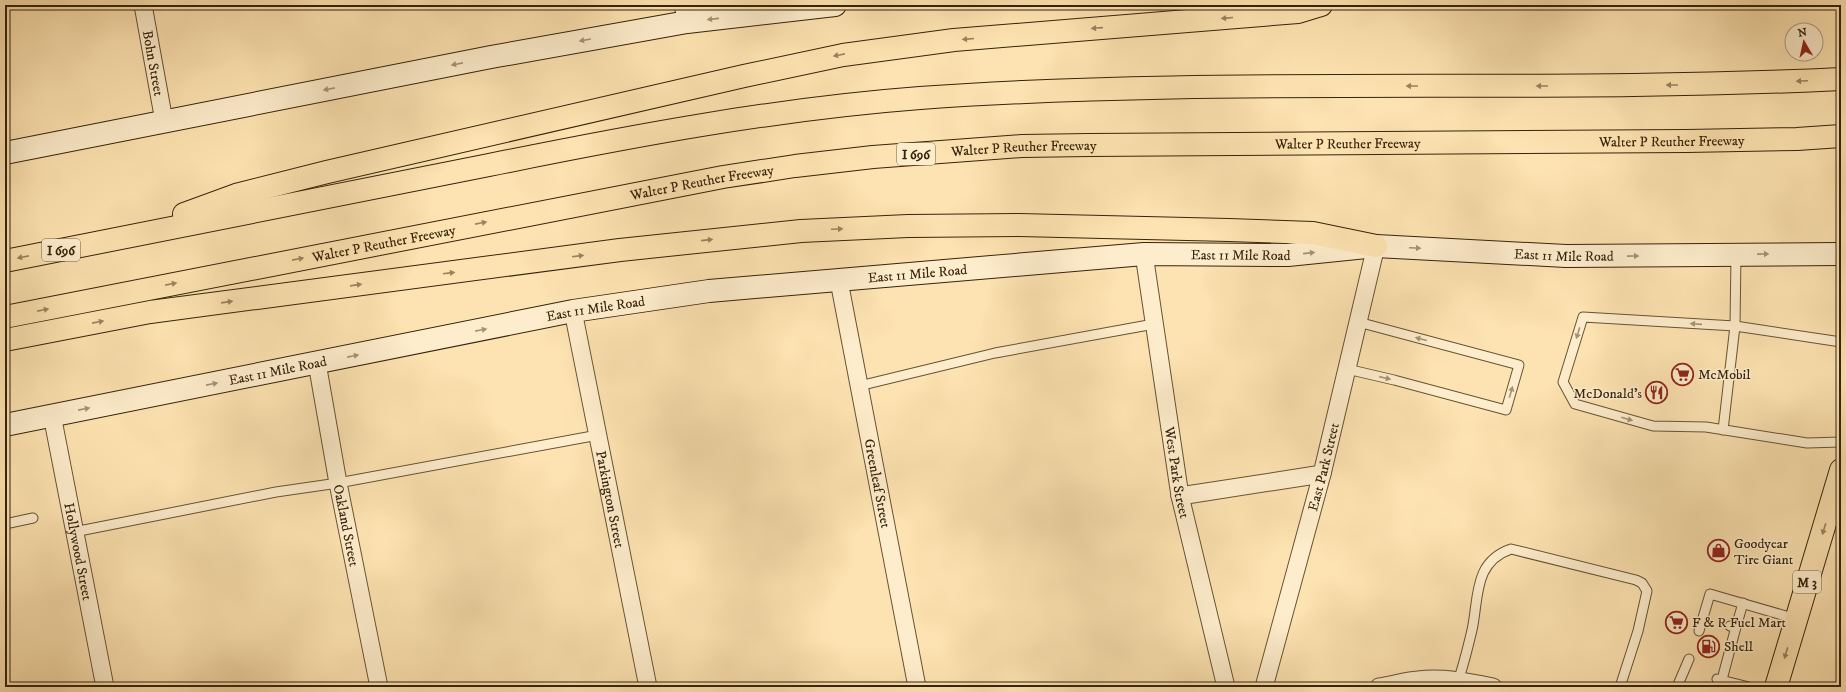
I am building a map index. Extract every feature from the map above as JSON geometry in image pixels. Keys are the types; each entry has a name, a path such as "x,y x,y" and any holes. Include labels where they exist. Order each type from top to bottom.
{"main road":[{"path":"5,153 491,57 685,13 835,5"},
{"path":"116,238 236,195 320,174 843,54 954,40 1298,12 1321,5"},
{"name":"I 696","path":"5,261 651,133 798,110 920,98 1053,91 1211,88 1737,84 1841,79"},
{"name":"Walter P Reuther Freeway","path":"5,317 653,190 795,166 874,157 990,148 1089,145 1687,141 1797,139 1841,136"},
{"path":"5,340 158,311 620,250 801,231 908,226 1011,225 1221,230 1313,233 1376,246"},
{"name":"East 11 Mile Road","path":"5,425 573,311 709,291 1144,254 1288,255 1376,246 1566,256 1841,254"},
{"name":"M 3","path":"1776,687 1841,470"}],"street":[{"name":"Bohn Street","path":"143,5 164,121"},
{"name":"East Park Street","path":"1264,687 1322,474 1376,246"},
{"name":"West Park Street","path":"1144,254 1180,496 1226,687"},
{"name":"Greenleaf Street","path":"838,281 917,687"},
{"name":"Parkington Street","path":"573,311 648,687"},
{"name":"Oakland Street","path":"317,363 338,483 379,687"},
{"name":"Hollywood Street","path":"52,415 104,687"},
{"path":"1180,496 1322,474"},
{"path":"1379,687 1419,680 1458,680 1492,687"}],"lane":[{"path":"1723,430 1735,326 1736,255"},
{"path":"1841,342 1735,326 1583,317 1563,382 1575,404 1653,426 1706,427 1807,443 1841,442"},
{"path":"1347,369 1506,410 1519,365 1358,322"},
{"path":"859,386 995,353 1154,324"},
{"path":"74,532 276,492 338,483 598,435"},
{"path":"5,524 33,518"},
{"path":"1458,680 1472,628 1475,599 1482,574 1493,558 1511,550 1636,580 1642,583 1646,591 1638,631 1620,687"},
{"path":"1699,631 1705,619 1710,594 1796,619"},
{"path":"1743,603 1733,626 1719,682 1749,687"},
{"path":"1677,687 1688,673 1690,659"}],"place":[{"name":"McMobil","path":"1682,374"},
{"name":"McDonald's","path":"1657,393"},
{"name":"Goodyear Tire Giant","path":"1718,551"},
{"name":"F & R Fuel Mart","path":"1677,622"},
{"name":"Shell","path":"1708,646"}]}
